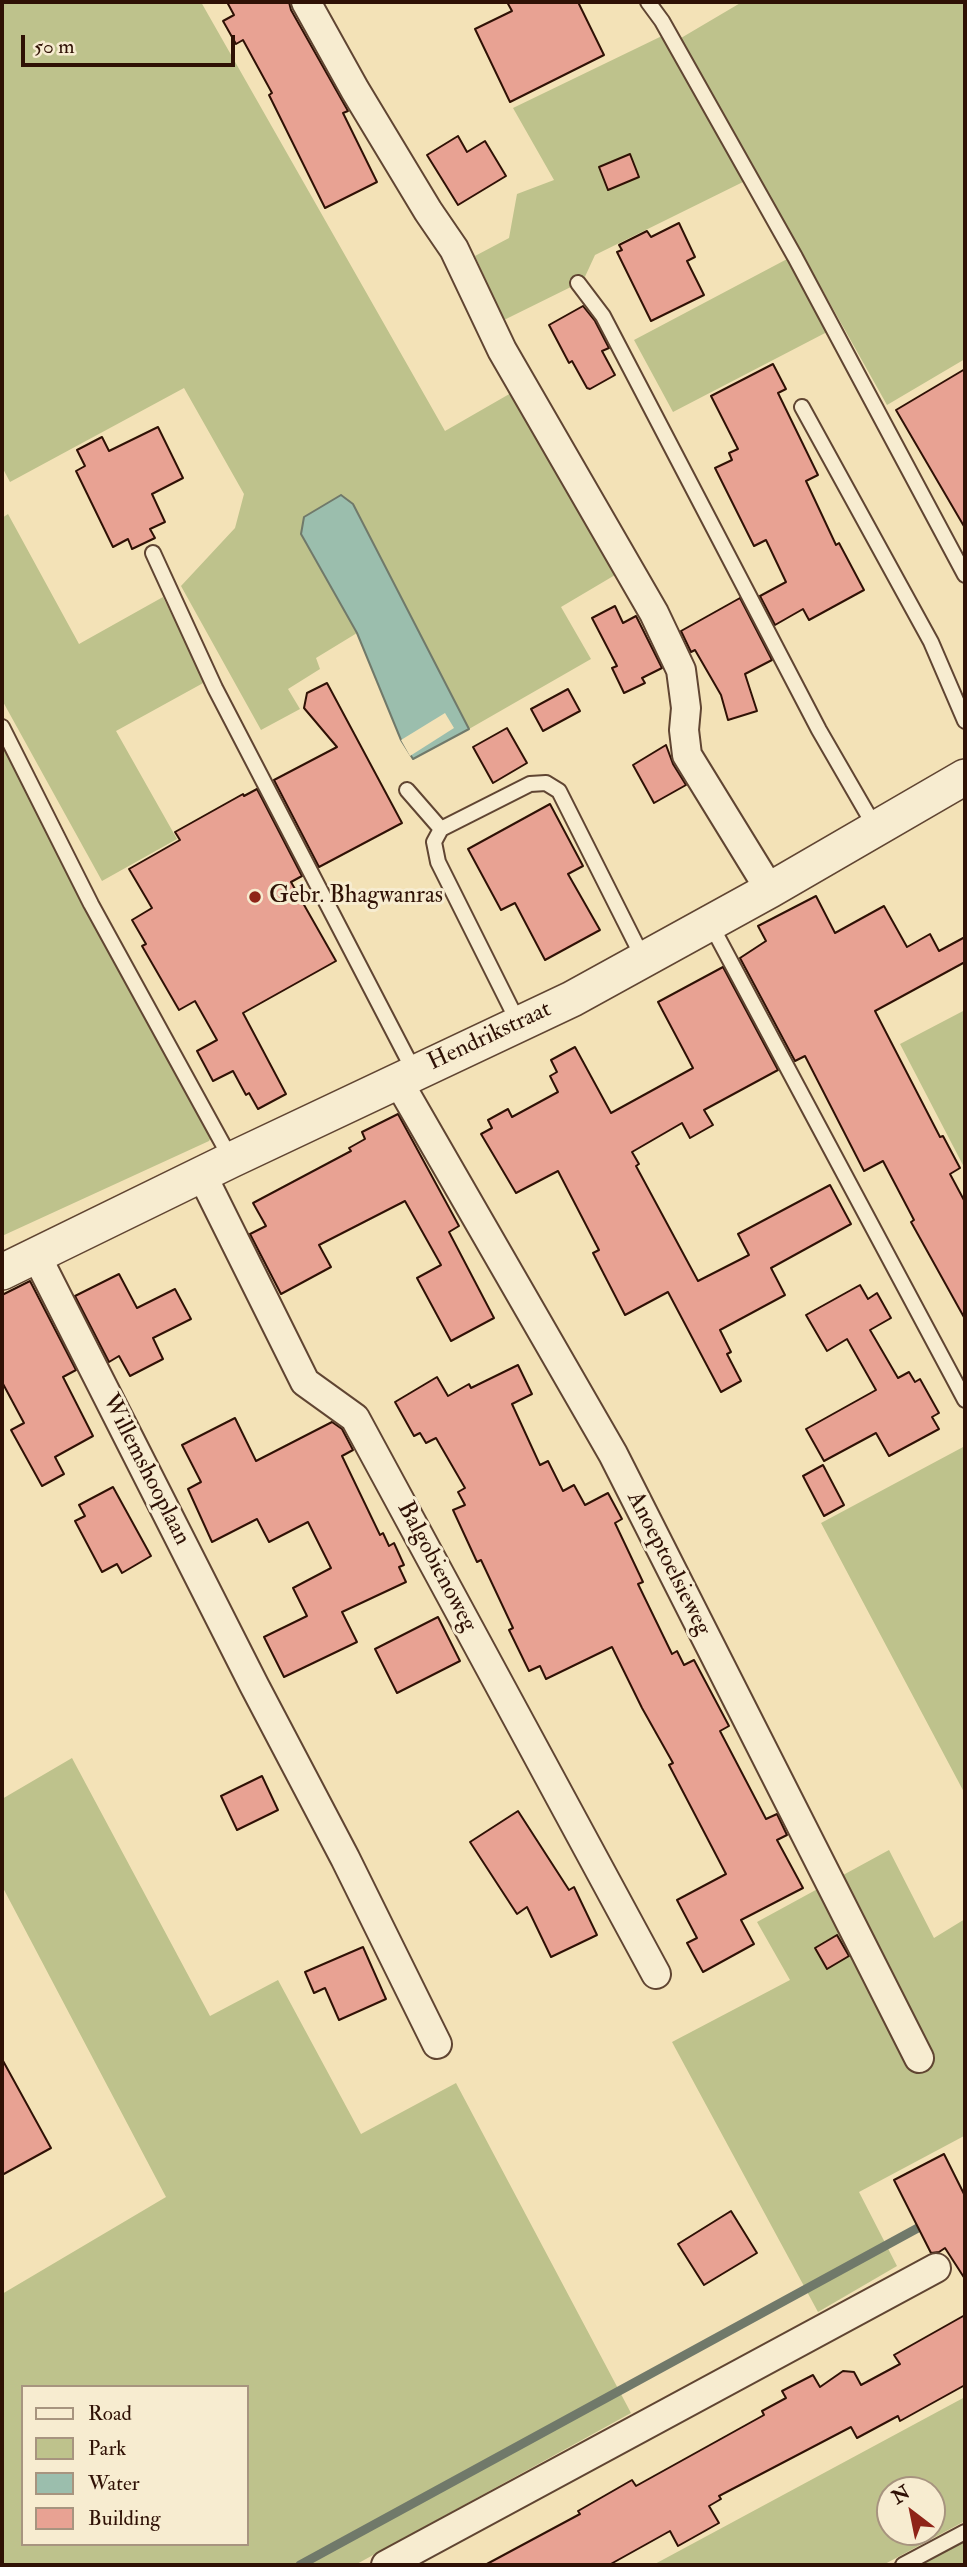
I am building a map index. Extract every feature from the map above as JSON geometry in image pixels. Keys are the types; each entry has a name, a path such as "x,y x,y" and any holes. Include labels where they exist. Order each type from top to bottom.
{"street":[{"path":"306,2 375,123 454,249 502,350 654,613 681,670 687,708 684,730 687,755 770,890"},
{"name":"Hendrikstraat","path":"2,1272 572,999 770,890 965,776"},
{"name":"Anoeptoelsieweg","path":"406,1077 613,1454 919,2058"},
{"name":"Balgobienoweg","path":"217,1168 305,1382 355,1418 656,1974"},
{"name":"Willemshooplaan","path":"36,1255 345,1858 437,2044"},
{"path":"386,2565 936,2268"}],"lane":[{"path":"648,2 662,21 795,257 965,575"},
{"path":"578,283 603,316 819,730 875,827"},
{"path":"802,407 931,642 965,721"},
{"path":"153,553 215,688 406,1077"},
{"path":"2,727 91,904 217,1168"},
{"path":"519,1024 438,862 434,842 441,829 530,784 546,783 559,791 644,960"},
{"path":"407,790 441,829"},
{"path":"710,923 965,1400"},
{"path":"903,2565 965,2532"}],"green space":[{"path":"2,2 201,2 445,431 525,385 637,562 561,607 591,659 469,729 353,504 341,495 301,534 357,633 316,658 320,669 288,689 300,709 261,730 181,586 235,528 244,494 184,388 10,482 2,467"},
{"path":"742,2 965,2 965,359 887,405 681,38"},
{"path":"664,35 745,181 595,255 583,281 504,320 475,256 509,238 517,194 554,180 513,108"},
{"path":"789,258 827,332 673,412 634,340"},
{"path":"8,514 79,644 163,597 205,682 116,731 177,839 102,881 2,700 2,518"},
{"path":"2,729 216,1128 209,1141 2,1236"},
{"path":"965,1010 965,1169 900,1044"},
{"path":"965,1446 965,1794 821,1523"},
{"path":"72,1758 210,2016 278,1980 361,2134 456,2083 631,2413 355,2565 2,2565 2,2294 166,2197 2,1886 2,1799"},
{"path":"889,1850 934,1938 965,1919 965,2138 964,2136 859,2192 897,2266 818,2312 672,2042 790,1980 757,1922"},
{"path":"965,2397 965,2521 946,2531 946,2476 876,2476 876,2546 918,2546 883,2565 653,2565"},
{"path":"965,2537 965,2565 914,2565"}],"water":[{"path":"341,495 353,504 469,729 413,759 401,740 357,633 301,534 304,517"}],"pier":[{"path":"445,713 454,728 410,756 401,740"}],"building":[{"path":"227,2 289,2 348,111 343,113 377,182 325,208 269,95 272,93 243,40 236,44 223,21 234,15"},
{"path":"507,2 578,2 604,55 510,102 475,29 512,11"},
{"path":"458,136 467,152 485,141 506,176 458,205 427,155"},
{"path":"630,154 639,177 608,190 599,167"},
{"path":"679,223 695,257 687,261 704,295 651,321 617,252 622,250 619,245 647,231 651,237"},
{"path":"583,306 595,321 609,348 602,351 615,375 590,389 572,361 569,363 549,325"},
{"path":"773,364 786,389 778,393 818,475 806,481 836,545 839,543 864,590 809,620 803,609 775,625 760,596 786,582 766,540 754,546 715,468 732,460 729,453 738,449 711,396"},
{"path":"965,369 965,528 896,410"},
{"path":"158,427 183,478 152,494 165,522 150,529 155,538 132,549 128,539 113,547 76,471 85,466 77,450 102,437 109,451"},
{"path":"740,598 772,660 745,674 757,711 728,720 721,695 695,650 691,652 681,631"},
{"path":"615,606 623,623 636,616 662,668 642,678 645,683 624,693 612,668 617,666 592,618"},
{"path":"327,683 402,823 319,867 274,780 337,747 304,708 307,693"},
{"path":"568,689 580,711 543,731 531,709"},
{"path":"507,728 527,763 493,783 473,747"},
{"path":"666,745 673,764 686,785 654,803 633,765"},
{"path":"257,789 302,876 291,882 336,961 243,1013 286,1094 258,1109 249,1093 246,1095 233,1071 213,1081 197,1051 217,1040 195,1001 179,1010 142,946 146,944 132,920 152,908 129,869 180,840 175,832"},
{"path":"550,804 583,866 568,874 600,930 545,960 515,903 501,910 468,849"},
{"path":"816,896 835,933 884,906 907,947 930,934 939,951 965,937 965,962 875,1011 940,1137 943,1136 960,1168 950,1174 965,1202 965,1319 911,1222 914,1220 883,1161 864,1171 805,1056 795,1061 740,958 766,941 758,926"},
{"path":"723,967 778,1070 704,1110 713,1125 690,1138 682,1123 632,1152 639,1164 636,1166 698,1281 749,1255 738,1234 830,1185 851,1224 771,1268 785,1295 720,1330 731,1352 727,1354 741,1381 721,1392 668,1292 625,1315 593,1253 599,1250 558,1171 516,1193 481,1134 492,1128 488,1120 508,1109 512,1117 558,1092 550,1076 557,1072 551,1060 575,1047 611,1113 693,1068 658,1002"},
{"path":"398,1114 459,1226 449,1232 494,1318 451,1341 417,1278 441,1265 405,1201 319,1245 331,1267 281,1294 250,1234 266,1226 253,1203 351,1151 349,1148 365,1139 362,1132"},
{"path":"119,1274 137,1308 175,1289 191,1319 153,1338 163,1359 130,1376 119,1356 109,1362 75,1296"},
{"path":"30,1281 76,1370 63,1377 93,1436 55,1457 64,1474 42,1486 11,1430 24,1423 2,1382 2,1295"},
{"path":"860,1285 868,1299 877,1293 891,1318 870,1330 898,1378 909,1372 915,1382 920,1379 939,1413 932,1417 939,1429 889,1456 876,1433 824,1461 806,1429 876,1390 847,1339 827,1351 806,1315"},
{"path":"518,1365 532,1394 512,1404 540,1465 548,1461 563,1491 574,1485 585,1505 608,1493 622,1519 615,1523 643,1582 638,1584 672,1654 677,1651 684,1665 694,1660 729,1726 720,1731 766,1819 777,1814 787,1835 777,1840 803,1888 741,1920 754,1944 703,1972 687,1943 697,1938 677,1900 726,1874 669,1765 673,1763 612,1647 546,1679 540,1666 529,1671 509,1630 513,1628 481,1560 477,1562 453,1510 465,1505 458,1492 465,1488 436,1438 426,1443 420,1433 414,1436 395,1402 437,1377 448,1396 469,1384 471,1388"},
{"path":"235,1418 256,1461 332,1422 342,1429 353,1450 342,1456 380,1535 383,1533 389,1546 394,1543 404,1565 399,1567 406,1582 342,1612 357,1642 284,1677 264,1637 307,1616 293,1588 331,1568 308,1522 269,1542 257,1519 212,1542 188,1489 201,1482 182,1445"},
{"path":"823,1465 844,1505 824,1516 803,1476"},
{"path":"113,1487 151,1556 122,1573 117,1564 102,1572 75,1521 85,1516 79,1505"},
{"path":"438,1617 460,1661 397,1693 375,1649"},
{"path":"262,1776 278,1810 237,1830 221,1796"},
{"path":"518,1811 569,1890 574,1887 597,1935 551,1957 527,1907 517,1914 470,1842"},
{"path":"837,1935 849,1956 827,1969 815,1948"},
{"path":"363,1947 386,1999 339,2020 325,1988 314,1993 305,1972"},
{"path":"2,2059 51,2148 2,2175"},
{"path":"944,2154 965,2196 965,2279 945,2248 931,2253 894,2180"},
{"path":"731,2211 757,2253 704,2285 678,2244"},
{"path":"965,2315 965,2385 900,2421 898,2416 857,2438 851,2427 719,2496 721,2499 709,2506 719,2523 678,2546 670,2531 609,2565 485,2565 580,2514 578,2511 632,2480 636,2486 764,2415 762,2411 786,2398 782,2391 813,2375 820,2387 843,2371 854,2372 861,2385 900,2364 894,2355"}],"waterway":[{"path":"300,2565 927,2223"}],"place":[{"name":"Gebr. Bhagwanras","path":"255,897"}]}
